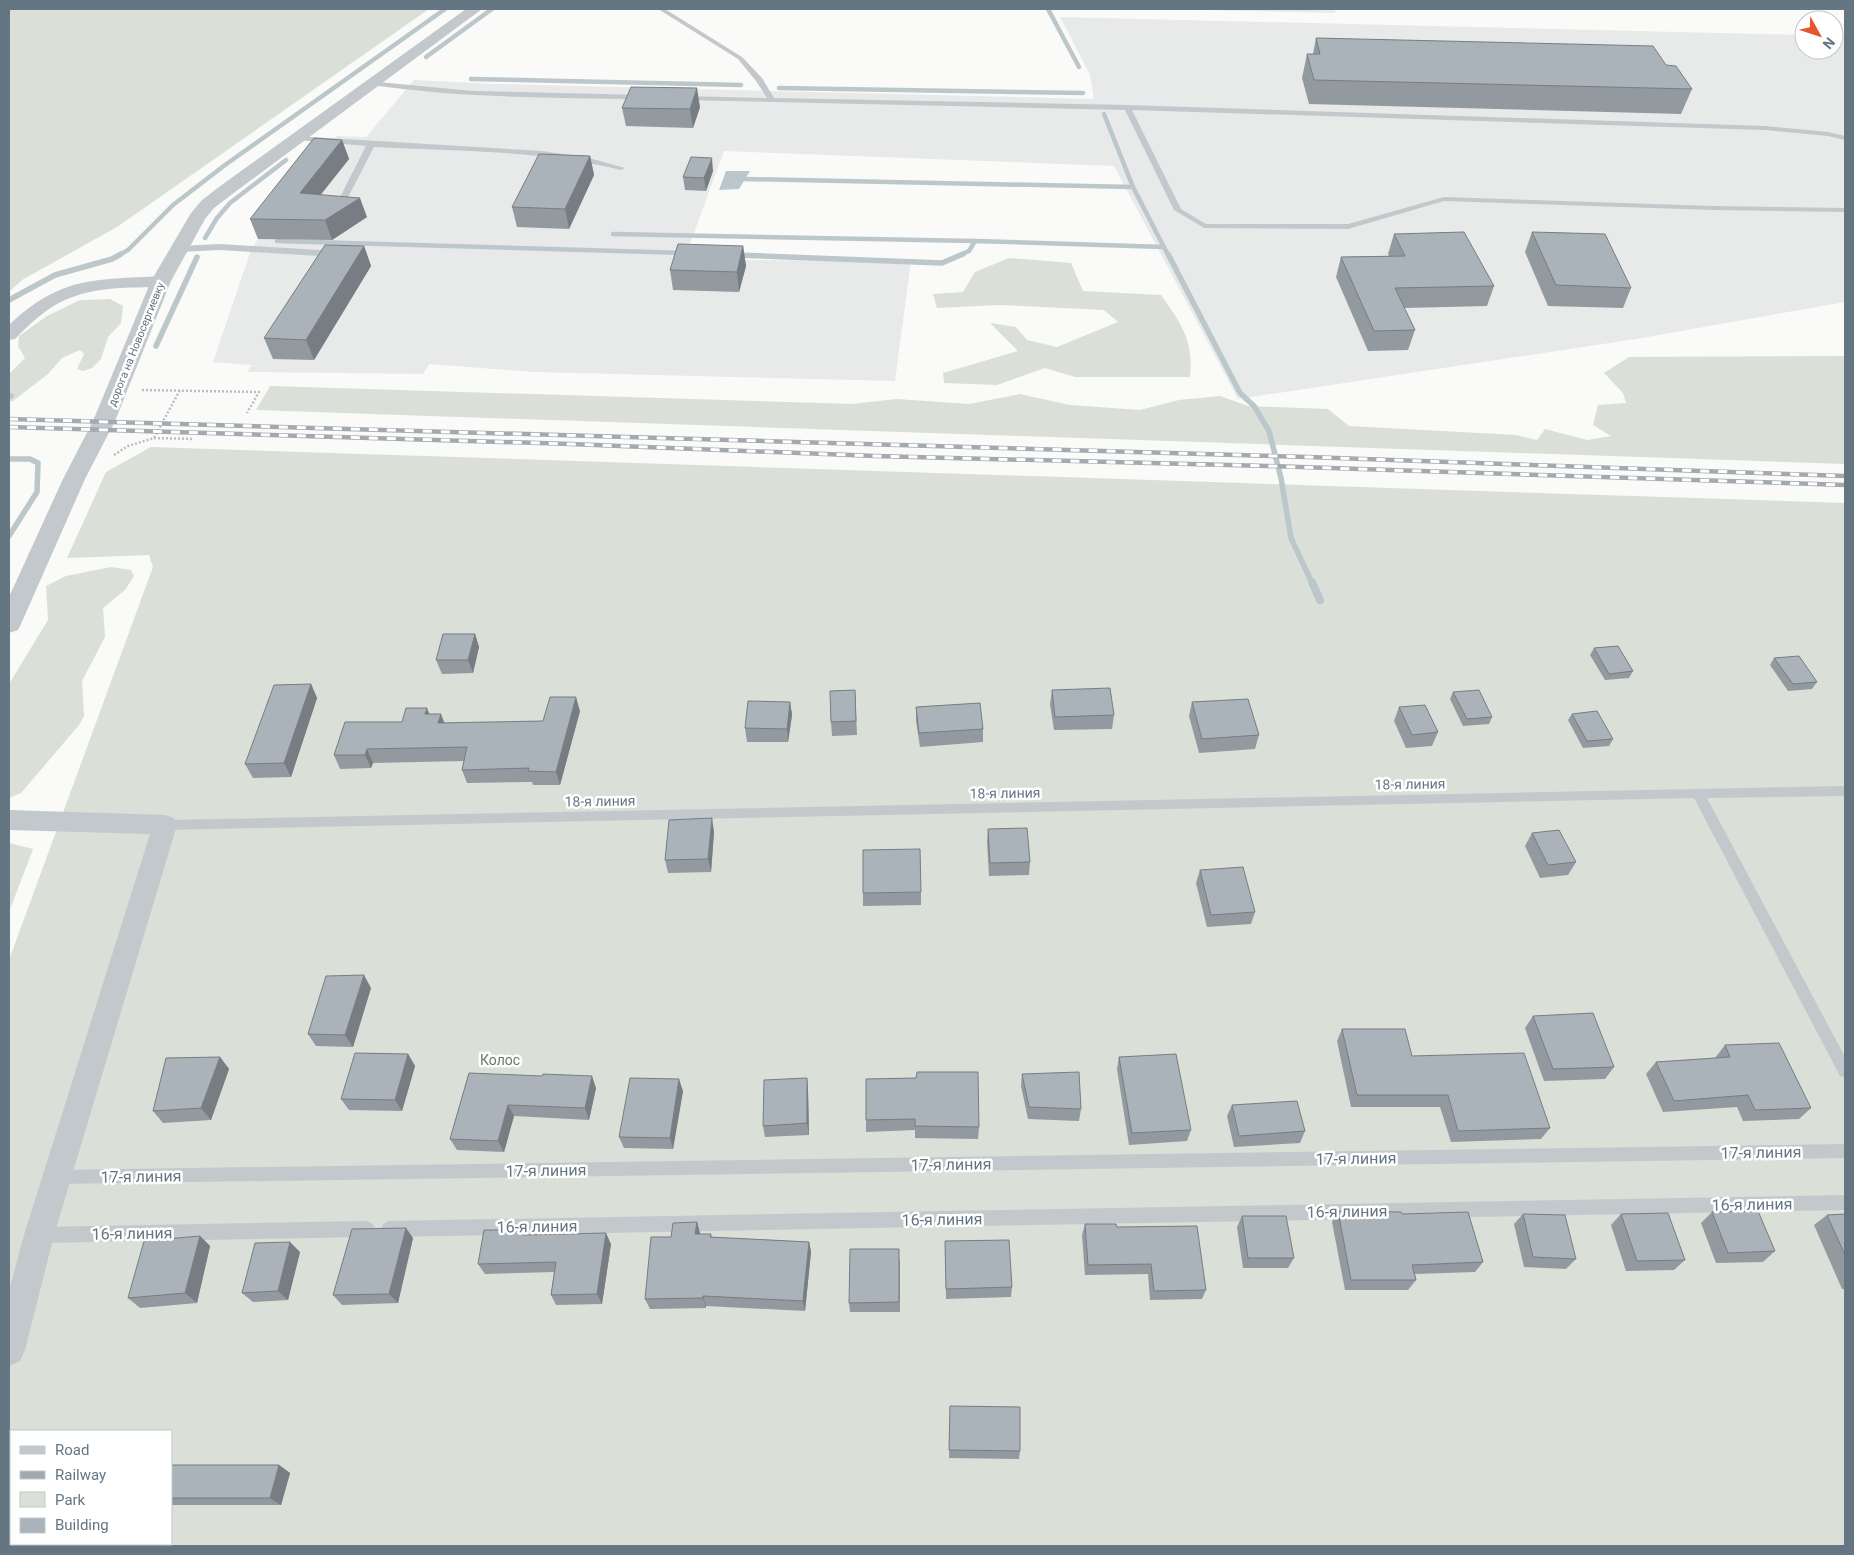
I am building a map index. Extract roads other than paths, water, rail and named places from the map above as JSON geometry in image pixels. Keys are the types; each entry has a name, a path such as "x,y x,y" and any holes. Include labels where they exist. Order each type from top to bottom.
{"street":[{"name":"дорога на Новосергиевку","path":"9,624 74,480 104,421 161,281 197,217 208,204 371,83 475,9"},
{"path":"9,316 23,302 43,290 67,282 102,280 130,283"},
{"path":"9,335 31,314 54,300 78,289 161,281"},
{"path":"9,820 165,825 39,1235 9,1350"}],"lane":[{"path":"661,9 740,58 759,80 772,100"},
{"path":"371,83 456,93 654,97"},
{"path":"673,98 1127,108 1765,128 1828,134 1845,138"},
{"path":"1127,108 1178,210 1204,226 1348,227 1444,199 1704,208 1845,210"},
{"path":"297,138 329,142 543,154 589,160 621,168"},
{"path":"338,207 371,144"},
{"path":"180,249 220,247 345,255"},
{"name":"18-я линия","path":"165,825 1845,791"},
{"path":"1698,793 1845,1071"},
{"name":"17-я линия","path":"57,1177 1845,1151"},
{"name":"16-я линия","path":"39,1235 1845,1202"}],"waterway":[{"path":"119,255 128,250 173,205 225,165 445,9"},
{"path":"426,57 492,9"},
{"path":"1048,9 1079,67"},
{"path":"471,79 741,85"},
{"path":"779,88 1083,93"},
{"path":"1104,114 1133,187"},
{"path":"205,238 217,218 230,203 286,160"},
{"path":"745,179 1133,187"},
{"path":"1133,187 1164,247"},
{"path":"613,234 975,241"},
{"path":"277,241 685,253"},
{"path":"960,255 969,251 975,241"},
{"path":"975,241 1164,247"},
{"path":"1164,247 1168,255"},
{"path":"9,300 55,275 112,259 121,254"},
{"path":"736,255 942,263 963,254"},
{"path":"1168,254 1240,393 1254,406 1269,431 1281,478 1291,538 1312,583"},
{"path":"156,346 197,257"},
{"path":"9,459 30,459 38,463 37,492 9,536"},
{"path":"1312,582 1320,600"}],"railway":[{"path":"9,419 1308,457 1845,476"},
{"path":"9,427 570,444 875,456 1267,466 1845,485"}],"park label":[{"name":"Колос","path":"500,1060"}]}
